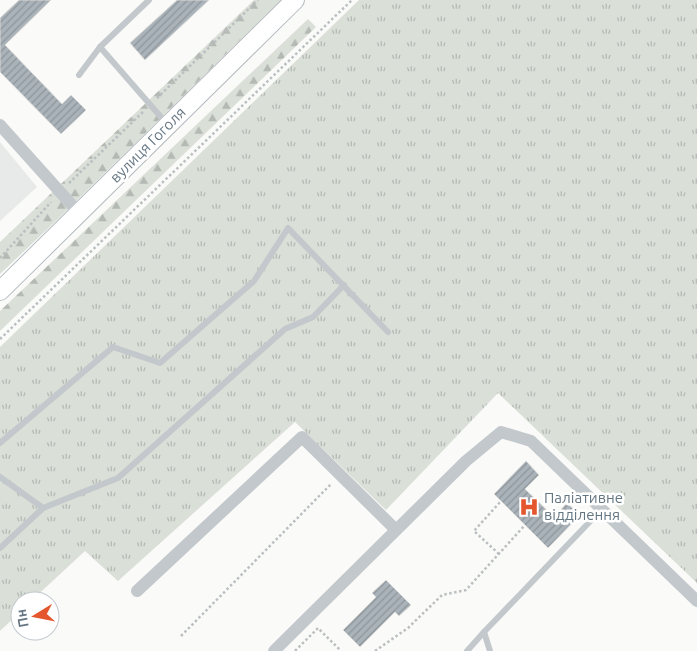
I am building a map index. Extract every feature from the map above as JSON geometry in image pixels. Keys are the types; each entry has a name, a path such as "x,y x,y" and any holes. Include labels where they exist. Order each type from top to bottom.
{"street":[{"name":"вулиця Гоголя","path":"0,291 296,0"},
{"path":"0,125 79,213"},
{"path":"274,651 466,461 500,432 531,441 697,601"},
{"path":"136,591 302,437 396,530"}],"lane":[{"path":"79,75 100,47 149,0"},
{"path":"100,47 168,125"},
{"path":"0,443 113,347 160,364 254,281 288,228 388,332"},
{"path":"0,548 43,508 118,478 285,329 313,317 344,285"},
{"path":"0,477 43,508"},
{"path":"467,651 602,509"},
{"path":"484,632 490,651"}],"path":[{"path":"0,258 60,192 258,0"},
{"path":"0,339 352,0"},
{"path":"181,636 340,475"},
{"path":"499,554 474,531 501,501"},
{"path":"375,651 408,628 442,595 466,590 525,525"},
{"path":"296,651 318,628 341,651"}],"shaded area":[{"path":"0,142 37,187 0,221"}],"green space":[{"path":"254,0 281,0 0,274 0,242"},
{"path":"359,0 697,0 697,583 498,393 386,510 295,422 118,581 85,551 42,591 10,591 10,622 0,631 0,347"},
{"path":"308,19 316,27 0,331 0,311"}],"building":[{"path":"19,0 51,0 5,45 62,104 71,95 86,110 61,134 0,72 0,18"},
{"path":"177,0 209,0 145,60 130,43"},
{"path":"526,461 539,475 525,489 554,517 567,503 580,515 548,548 494,494"},
{"path":"386,580 411,605 399,616 395,612 360,647 343,630 376,597 372,593"}],"place":[{"name":"Паліативне відділення","path":"529,507"}]}
